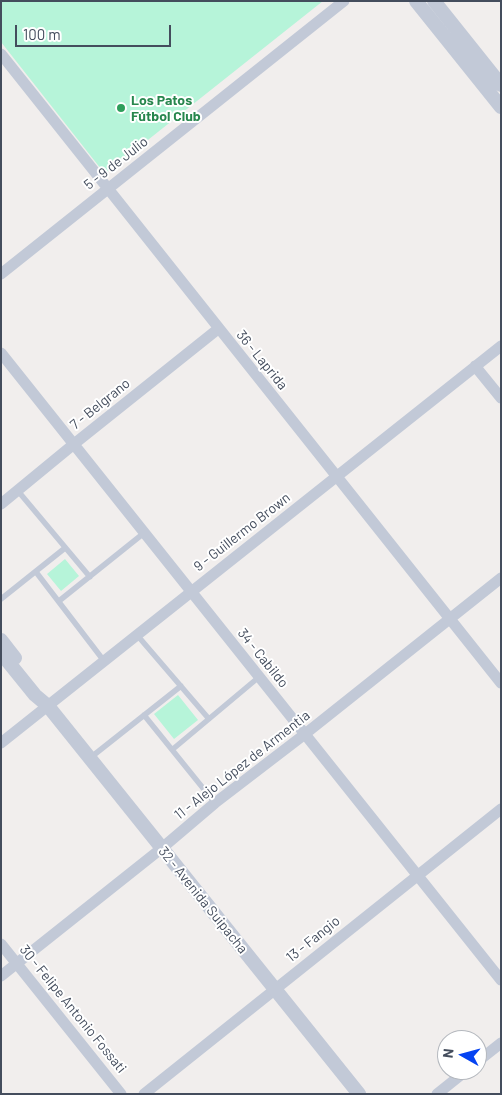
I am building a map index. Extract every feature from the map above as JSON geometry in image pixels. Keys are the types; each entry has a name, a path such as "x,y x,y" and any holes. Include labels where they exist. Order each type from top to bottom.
{"street":[{"name":"5 - 9 de Julio","path":"1,274 344,1"},
{"path":"416,1 501,107"},
{"path":"434,1 501,85"},
{"name":"36 - Laprida","path":"1,54 501,683"},
{"name":"7 - Belgrano","path":"1,504 218,329"},
{"name":"9 - Guillermo Brown","path":"1,743 501,346"},
{"name":"34 - Cabildo","path":"1,353 501,980"},
{"path":"475,366 501,398"},
{"name":"11 - Alejo López de Armentia","path":"1,976 162,848 215,803 501,578"},
{"name":"32 - Avenida Suipacha","path":"1,640 40,690 48,706"},
{"name":"32 - Avenida Suipacha","path":"1,653 35,695 48,706 359,1094"},
{"name":"13 - Fangio","path":"144,1094 501,809"},
{"name":"30 - Felipe Antonio Fossati","path":"1,944 120,1094"},
{"path":"487,1054 501,1043"},
{"path":"437,1094 454,1080"}],"lane":[{"path":"18,491 90,577"},
{"path":"59,601 144,533"},
{"path":"1,599 66,548"},
{"path":"36,572 104,661"},
{"path":"137,635 209,719"},
{"path":"173,749 260,678"},
{"path":"90,758 181,686"},
{"path":"144,715 215,803"}],"green space":[{"name":"Los Patos Fútbol Club","path":"1,1 323,1 105,174 1,42"},
{"path":"65,559 79,576 61,591 47,574"},
{"path":"178,695 198,720 174,739 154,714"}],"place":[{"name":"Los Patos Fútbol Club","path":"121,108"}]}
